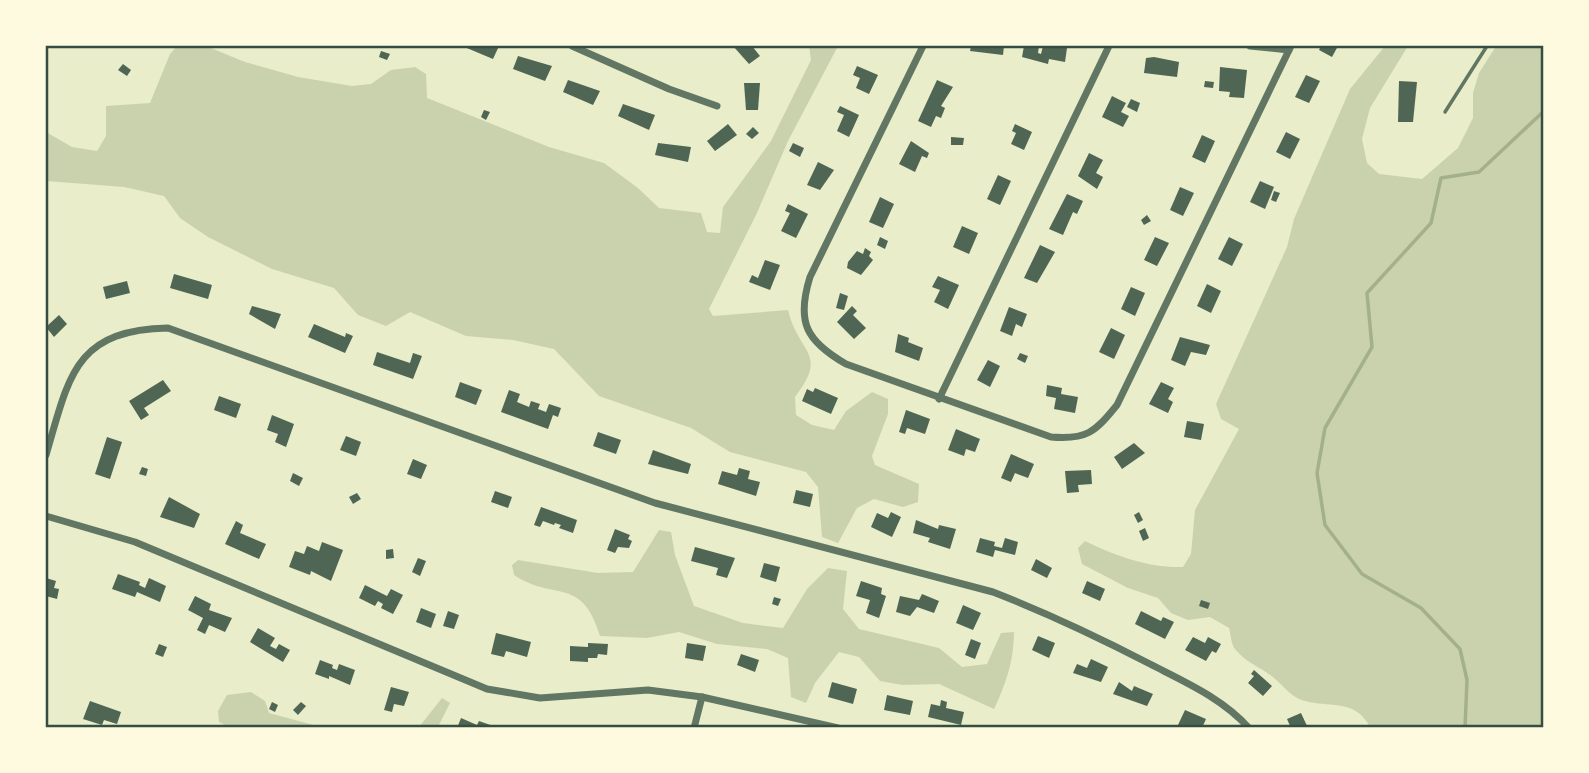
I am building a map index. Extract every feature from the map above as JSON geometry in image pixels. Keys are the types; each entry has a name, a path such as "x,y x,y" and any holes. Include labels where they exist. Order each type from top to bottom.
{"street":[{"path":"572,46 669,89 718,106"},
{"path":"923,46 810,277 802,303 806,330 822,351 846,365 939,400 1051,437 1078,439 1094,430 1117,405 1290,48 1250,46"},
{"path":"939,400 1109,46"},
{"path":"46,455 75,369 92,348 115,335 142,328 169,328 195,335 654,503 993,592 1044,611 1178,678 1214,698 1249,727"},
{"path":"46,516 135,542 486,689 540,698 567,698 621,690 702,697 838,727"},
{"path":"694,727 702,697"}],"lane":[{"path":"1445,112 1487,46"}],"green space":[{"path":"177,46 206,46 245,62 298,77 352,86 371,84 391,70 415,67 426,74 427,98 549,147 604,163 638,188 659,208 701,213 707,232 720,233 723,207 771,141 811,60 809,46 838,46 788,141 756,215 709,309 713,316 788,310 811,362 805,382 795,397 796,415 812,425 834,430 846,411 872,392 888,399 888,414 872,456 875,465 919,484 918,502 903,507 874,499 857,508 838,543 822,537 818,487 806,472 730,452 691,428 599,396 554,349 513,340 466,336 410,312 386,326 358,315 334,288 272,269 208,237 180,218 164,196 124,187 46,181 46,132 72,147 97,151 106,136 106,106 150,103 170,54"},
{"path":"1385,46 1408,46 1370,108 1362,139 1367,163 1379,174 1422,179 1458,148 1473,118 1473,93 1479,73 1496,46 1543,46 1543,727 1370,727 1358,712 1351,709 1303,701 1294,696 1269,674 1239,654 1233,645 1229,628 1210,617 1188,620 1171,613 1158,598 1128,588 1082,564 1078,548 1085,541 1132,560 1170,567 1183,567 1191,554 1195,510 1239,429 1221,419 1216,404 1287,247 1294,219 1350,89"},
{"path":"659,530 671,532 675,555 694,606 743,623 783,628 807,589 828,568 847,571 843,609 859,629 939,648 962,667 987,664 1001,633 1014,632 1009,672 994,709 939,684 902,685 880,681 859,657 839,652 815,683 806,703 791,697 788,658 767,649 717,644 679,632 647,638 600,636 593,617 575,597 528,583 514,575 512,565 518,560 598,573 633,572"},
{"path":"251,692 265,701 269,713 321,727 229,727 219,722 218,711 227,695"},
{"path":"442,698 450,703 438,727 419,727"}],"building":[{"path":"462,46 499,46 493,59"},
{"path":"733,46 752,46 760,56 749,64"},
{"path":"971,46 1004,46 1003,55 970,51"},
{"path":"1024,46 1039,46 1038,53 1041,54 1043,46 1067,48 1065,62 1049,59 1048,64 1022,57"},
{"path":"1321,46 1338,46 1332,57 1319,50"},
{"path":"381,51 390,54 387,60 379,57"},
{"path":"518,56 552,66 545,81 513,69"},
{"path":"1146,58 1179,62 1177,77 1144,73"},
{"path":"123,64 131,70 127,76 118,70"},
{"path":"857,66 878,75 869,94 856,88 860,78 853,75"},
{"path":"1220,67 1247,70 1244,98 1229,97 1230,92 1219,91"},
{"path":"1306,75 1320,81 1309,103 1295,97"},
{"path":"568,80 600,91 593,105 563,92"},
{"path":"937,80 953,87 941,106 945,108 941,118 936,116 931,127 918,121"},
{"path":"1205,81 1214,82 1213,88 1204,87"},
{"path":"1399,81 1417,82 1413,122 1398,122"},
{"path":"744,83 760,83 758,110 746,110"},
{"path":"1112,96 1126,103 1121,112 1129,116 1123,127 1102,117"},
{"path":"1131,99 1140,103 1137,112 1127,107"},
{"path":"623,104 655,115 649,130 618,116"},
{"path":"840,106 859,115 849,137 837,131 844,115 837,112"},
{"path":"484,110 490,112 486,120 481,117"},
{"path":"728,124 737,135 715,151 707,141"},
{"path":"1015,124 1032,132 1024,150 1011,144 1016,133 1012,131"},
{"path":"753,127 759,133 752,139 746,134"},
{"path":"1286,132 1300,139 1290,159 1276,152"},
{"path":"1202,135 1215,141 1205,163 1192,157"},
{"path":"951,137 964,138 963,145 951,145"},
{"path":"911,141 929,153 927,158 922,156 915,172 899,164"},
{"path":"658,143 691,147 688,162 655,155"},
{"path":"793,143 804,148 800,157 789,151"},
{"path":"1089,153 1103,160 1096,173 1103,177 1097,189 1078,176"},
{"path":"818,162 834,170 820,190 807,185"},
{"path":"998,175 1011,181 1000,205 987,199"},
{"path":"1260,181 1274,187 1265,209 1250,202"},
{"path":"1180,187 1194,193 1183,216 1170,210"},
{"path":"1274,191 1280,193 1276,202 1271,200"},
{"path":"1067,194 1083,201 1077,214 1073,212 1063,235 1049,229"},
{"path":"880,197 894,204 883,228 869,222"},
{"path":"788,204 808,214 796,238 781,231 790,213 785,211"},
{"path":"1147,215 1151,221 1144,225 1141,220"},
{"path":"962,226 978,233 969,254 953,247"},
{"path":"880,237 888,241 885,249 877,245"},
{"path":"1155,237 1169,243 1157,266 1144,260"},
{"path":"1229,237 1243,244 1232,266 1218,259"},
{"path":"1040,245 1055,252 1037,283 1024,278"},
{"path":"865,248 871,252 869,256 873,260 861,275 847,268 848,262 857,251 863,254"},
{"path":"765,260 780,265 770,290 749,282 752,275 758,278"},
{"path":"174,274 212,285 208,299 170,288"},
{"path":"938,276 959,285 948,309 934,302 940,290 932,287"},
{"path":"127,281 130,293 106,299 103,287"},
{"path":"1207,284 1221,291 1211,313 1197,306"},
{"path":"1131,287 1145,293 1135,316 1121,309"},
{"path":"840,293 848,296 844,310 836,308"},
{"path":"252,306 281,314 275,329 249,314"},
{"path":"852,306 857,311 853,315 866,328 854,339 837,322"},
{"path":"1009,307 1027,314 1022,327 1016,324 1012,336 1000,331"},
{"path":"59,315 67,324 54,337 46,327"},
{"path":"314,324 345,337 346,333 353,336 345,353 308,337"},
{"path":"1111,328 1125,335 1114,359 1099,352"},
{"path":"898,334 923,348 919,361 895,352"},
{"path":"1180,337 1210,345 1206,355 1191,352 1185,366 1171,360"},
{"path":"377,352 410,363 413,353 422,356 413,379 373,365"},
{"path":"1020,353 1028,356 1025,363 1017,359"},
{"path":"988,360 1000,366 990,387 977,380"},
{"path":"163,380 171,391 144,408 149,415 141,420 129,401"},
{"path":"460,382 482,390 476,405 455,397"},
{"path":"1161,382 1174,388 1168,399 1173,402 1168,413 1149,404"},
{"path":"1047,385 1062,388 1061,394 1078,397 1075,413 1054,409 1056,398 1046,396"},
{"path":"815,388 838,398 831,414 802,401 807,389 813,392"},
{"path":"509,390 520,394 517,402 529,407 531,401 540,404 538,409 546,412 549,404 561,408 558,417 553,415 548,429 501,412"},
{"path":"219,396 241,404 236,418 214,410"},
{"path":"906,410 930,419 925,434 907,428 905,434 899,432"},
{"path":"272,415 294,424 286,447 275,442 278,434 267,430"},
{"path":"1187,421 1204,424 1201,440 1184,437"},
{"path":"956,429 980,439 975,452 966,449 964,456 948,450"},
{"path":"598,432 621,440 616,454 593,446"},
{"path":"346,436 361,442 356,456 340,450"},
{"path":"107,437 122,442 110,479 95,474"},
{"path":"1134,443 1145,453 1122,469 1114,457"},
{"path":"653,450 691,464 688,474 648,464"},
{"path":"1011,454 1034,464 1028,478 1015,473 1011,482 1001,478"},
{"path":"413,459 427,465 421,479 407,474"},
{"path":"142,467 148,469 146,476 139,474"},
{"path":"739,468 750,471 748,479 760,482 756,496 718,484 722,471 737,475"},
{"path":"1091,470 1092,484 1078,485 1079,492 1067,493 1065,471"},
{"path":"293,473 303,478 299,486 290,481"},
{"path":"796,490 813,494 810,507 793,503"},
{"path":"495,491 512,497 508,508 491,502"},
{"path":"357,493 361,499 353,504 349,497"},
{"path":"169,497 200,514 194,528 160,517"},
{"path":"541,507 577,520 573,533 559,528 561,525 555,523 554,525 543,521 540,527 534,525"},
{"path":"891,512 901,517 892,537 871,527 877,513 888,518"},
{"path":"1139,512 1143,520 1138,523 1134,515"},
{"path":"916,520 938,529 939,525 956,529 950,549 928,542 930,538 913,533"},
{"path":"236,521 243,525 240,533 266,544 259,559 225,544"},
{"path":"1145,528 1149,538 1143,541 1139,531"},
{"path":"615,529 630,535 628,539 632,541 629,548 618,547 615,553 607,550"},
{"path":"980,538 995,542 994,546 1002,548 1005,538 1018,542 1015,555 995,550 993,557 976,552"},
{"path":"322,542 343,550 331,581 311,571 310,575 289,567 295,551 304,554 307,546 319,551"},
{"path":"695,547 735,558 727,578 716,575 718,568 691,561"},
{"path":"393,549 394,558 386,559 386,550"},
{"path":"418,558 426,561 420,576 412,572"},
{"path":"1036,559 1052,568 1047,578 1031,570"},
{"path":"764,563 780,567 776,582 760,577"},
{"path":"118,574 140,582 139,585 145,588 149,578 166,586 160,602 137,592 135,597 112,589"},
{"path":"46,578 56,581 54,588 59,589 57,599 46,596"},
{"path":"861,581 882,588 881,594 886,596 879,618 866,613 870,600 856,596"},
{"path":"1087,581 1105,589 1100,601 1082,593"},
{"path":"365,585 387,596 391,589 403,595 393,614 381,608 383,604 378,601 375,606 359,598"},
{"path":"922,594 939,601 934,613 917,607 910,616 896,612 900,596 919,600"},
{"path":"195,596 211,604 209,610 232,618 225,632 209,625 205,634 197,630 203,618 188,610"},
{"path":"774,597 781,599 778,606 772,604"},
{"path":"1201,600 1210,603 1208,609 1199,606"},
{"path":"963,605 981,613 973,630 956,623"},
{"path":"421,608 436,614 431,628 416,622"},
{"path":"448,611 459,615 454,629 443,626"},
{"path":"1141,611 1161,621 1163,617 1174,622 1165,639 1135,624"},
{"path":"258,628 275,638 270,646 276,649 279,644 290,650 283,662 250,642"},
{"path":"496,633 531,642 527,657 506,651 504,657 491,654"},
{"path":"1038,636 1055,643 1049,658 1032,650"},
{"path":"1193,637 1205,643 1208,637 1221,644 1216,653 1212,651 1206,661 1185,650"},
{"path":"971,639 981,643 975,659 965,655"},
{"path":"588,643 608,644 607,655 598,654 597,658 588,658 588,662 570,661 570,646 588,647"},
{"path":"687,643 706,646 703,661 685,658"},
{"path":"159,644 167,647 163,657 155,654"},
{"path":"741,654 759,660 755,672 737,665"},
{"path":"1091,659 1108,667 1101,682 1073,673 1077,664 1087,668"},
{"path":"320,660 333,665 332,668 337,670 339,664 355,670 350,685 329,676 329,679 315,674"},
{"path":"1254,670 1272,686 1263,696 1248,683 1254,676 1251,674"},
{"path":"832,682 857,689 853,704 828,697"},
{"path":"1119,682 1132,691 1134,686 1153,694 1147,706 1113,694"},
{"path":"391,687 409,692 404,706 394,704 392,712 384,710"},
{"path":"887,695 913,701 910,715 884,710"},
{"path":"941,700 947,702 946,708 964,712 961,725 928,717 931,704 940,706"},
{"path":"90,701 121,712 117,724 104,720 102,725 83,719"},
{"path":"272,702 278,705 275,712 269,709"},
{"path":"301,702 306,706 298,715 293,710"},
{"path":"1185,710 1206,719 1202,728 1178,725"},
{"path":"1301,713 1308,728 1291,728 1287,719"},
{"path":"461,718 477,725 479,721 499,728 457,728"}],"waterway":[{"path":"1465,728 1467,680 1460,649 1421,608 1362,574 1325,525 1317,473 1325,428 1372,347 1367,293 1431,223 1441,178 1479,172 1544,111"}]}
